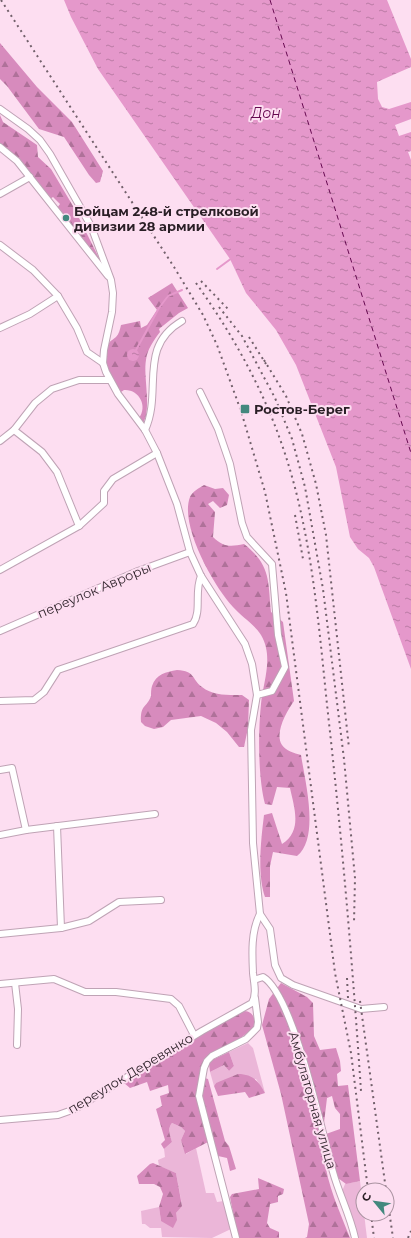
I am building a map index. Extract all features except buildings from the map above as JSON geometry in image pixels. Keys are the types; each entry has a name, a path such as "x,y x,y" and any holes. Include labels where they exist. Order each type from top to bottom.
{"street":[{"path":"0,109 28,129 40,140 50,154 91,226 111,280 112,312 103,363 109,380 145,430 157,453 177,504 190,552 201,576 245,644 252,664 257,695 251,730 253,843 260,914 270,929 275,965 281,978 293,985 361,1009 384,1007"},
{"path":"0,147 18,161 111,280"},
{"path":"0,194 30,177"},
{"path":"0,245 33,270 58,296 77,328 87,352 103,363"},
{"path":"0,328 30,314 58,296"},
{"path":"145,430 152,409 154,358 165,335 174,326 182,321"},
{"path":"0,441 14,430 34,403 52,389 79,380 109,380"},
{"path":"200,392 218,429 230,464 242,523 247,537 272,564 278,635 285,667 272,691 257,695"},
{"path":"14,430 42,452 56,472 79,526"},
{"path":"0,570 79,526 104,503 104,491 113,479 157,453"},
{"name":"переулок Авроры","path":"0,631 138,571 190,552"},
{"path":"0,701 34,700 44,692 58,670 193,624 197,618 197,584 201,576"},
{"path":"0,770 12,768 26,830"},
{"path":"0,836 26,830 155,814"},
{"path":"57,826 61,928"},
{"path":"0,934 61,928 89,922 119,902 161,900"},
{"path":"236,1238 199,1096 204,1068 207,1061 212,1056 246,1039 257,1028 258,1022 254,1001 254,933 256,922 260,914"},
{"name":"Амбулаторная улица","path":"254,980 263,978 270,981 290,1019 304,1062 333,1174 355,1238"},
{"path":"0,984 54,979 85,992 116,992 171,999 179,1006 194,1035"},
{"path":"15,983 18,1009 17,1045"},
{"name":"переулок Деревянко","path":"0,1120 58,1115 75,1109 194,1035 254,1001"}],"shaded area":[{"path":"248,1043 253,1048 265,1093 256,1079 216,1083 214,1086 210,1072 224,1065 229,1071 234,1066 229,1052"},
{"path":"172,1123 181,1127 185,1131 181,1140 186,1154 196,1148 206,1193 214,1193 217,1202 224,1201 231,1229 212,1238 162,1237 161,1228 150,1228 145,1224 142,1224 141,1211 159,1207 161,1221 176,1213 182,1205 176,1173 159,1166 158,1160 165,1157 164,1149 172,1142 169,1130"},
{"path":"355,1182 355,1222 365,1222 367,1238 355,1238 341,1194 345,1184"}],"green space":[{"path":"0,43 37,87 72,122 103,171 100,182 96,183 89,175 64,137 39,129 7,86 0,79"},
{"path":"0,115 3,122 37,145 38,157 51,169 73,206 102,264 57,208 60,204 53,197 50,199 0,145"},
{"path":"172,283 188,308 179,313 159,329 160,332 148,353 145,367 147,410 143,423 139,418 143,408 138,395 129,390 124,390 121,392 108,369 106,362 107,349 110,342 118,334 121,325 140,321 141,328 147,325 157,310 148,298"},
{"path":"204,485 215,489 223,488 229,495 227,505 220,508 213,501 208,504 215,512 213,537 220,543 227,545 235,546 244,544 259,559 264,567 268,582 271,612 283,622 294,701 282,722 280,728 280,740 282,745 290,752 301,755 308,794 309,823 308,836 304,848 297,856 273,852 270,866 270,897 265,897 260,868 264,815 272,813 282,844 289,839 293,832 295,826 295,811 290,788 277,787 272,805 265,804 261,781 259,728 261,704 267,670 267,652 265,643 259,632 225,598 200,555 189,523 188,509 191,495"},
{"path":"177,670 190,674 206,690 221,694 242,695 249,700 248,728 244,747 239,747 227,732 216,723 201,716 171,720 163,727 154,729 145,726 141,722 143,709 151,696 151,688 156,679 162,674"},
{"path":"281,983 307,997 313,1003 314,1036 320,1050 336,1048 341,1071 337,1074 338,1086 348,1085 360,1181 346,1184 338,1178 326,1134 340,1129 340,1114 335,1108 332,1096 327,1098 323,1142 324,1156 334,1198 350,1238 305,1238 307,1237 309,1224 281,1094 262,1025 269,999"},
{"path":"243,1011 247,1011 252,1014 255,1023 254,1026 233,1044 211,1054 199,1078 208,1142 185,1154 181,1140 185,1131 181,1127 172,1123 169,1130 172,1142 164,1149 161,1144 165,1140 156,1109 162,1106 160,1096 169,1093 168,1085 150,1091 147,1082 130,1088 124,1083 124,1080"},
{"path":"229,1052 234,1066 229,1071 224,1065 210,1072 209,1064 214,1059"},
{"path":"238,1074 247,1075 254,1079 265,1093 249,1098 245,1092 218,1096 214,1086 216,1083"},
{"path":"205,1078 208,1079 225,1141 229,1146 236,1169 230,1171 227,1158 218,1156 202,1097"},
{"path":"153,1163 176,1173 182,1206 176,1213 177,1220 173,1228 161,1221 159,1207 163,1194 160,1187 154,1184 139,1184 137,1176"},
{"path":"258,1178 284,1189 283,1194 278,1196 278,1202 270,1204 267,1223 270,1228 279,1232 279,1238 238,1238 230,1197 232,1194 259,1189"}],"water":[{"name":"Дон","path":"64,0 387,0 411,59 411,67 377,82 378,99 382,107 389,109 411,102 411,119 395,125 399,136 411,132 411,151 408,152 411,160 411,669 374,567 369,558 358,549 350,537 336,467 296,365 276,330 246,293 230,259 98,69 71,17"},
{"path":"133,349 137,351 139,355 137,359 133,361 129,359 127,355 129,351"}],"waterway":[{"path":"217,269 232,258"},
{"path":"136,350 159,308 168,296 182,290"}],"ferry route":[{"path":"270,0 411,453"}],"railway":[{"path":"1,0 174,267 203,315 217,345 241,411 265,492 286,593 335,973 351,1053 367,1182"},
{"path":"201,281 229,310"},
{"path":"196,283 221,320 255,380 281,442 301,513 314,586 335,777 355,1001 361,1091"},
{"path":"219,307 242,336 275,398 292,439 305,487 323,589 344,759 355,878 354,922"},
{"path":"249,337 266,364"},
{"path":"264,360 286,396 302,434 316,484 326,535 349,748"},
{"path":"295,515 303,559"},
{"path":"347,978 348,998"},
{"path":"360,1001 385,1182"},
{"path":"372,1222 374,1238"},
{"path":"391,1222 393,1238"},
{"path":"408,1238 411,1231"}],"place":[{"name":"Бойцам 248-й стрелковой дивизии 28 армии","path":"66,218"},
{"name":"Ростов-Берег","path":"245,409"}]}
